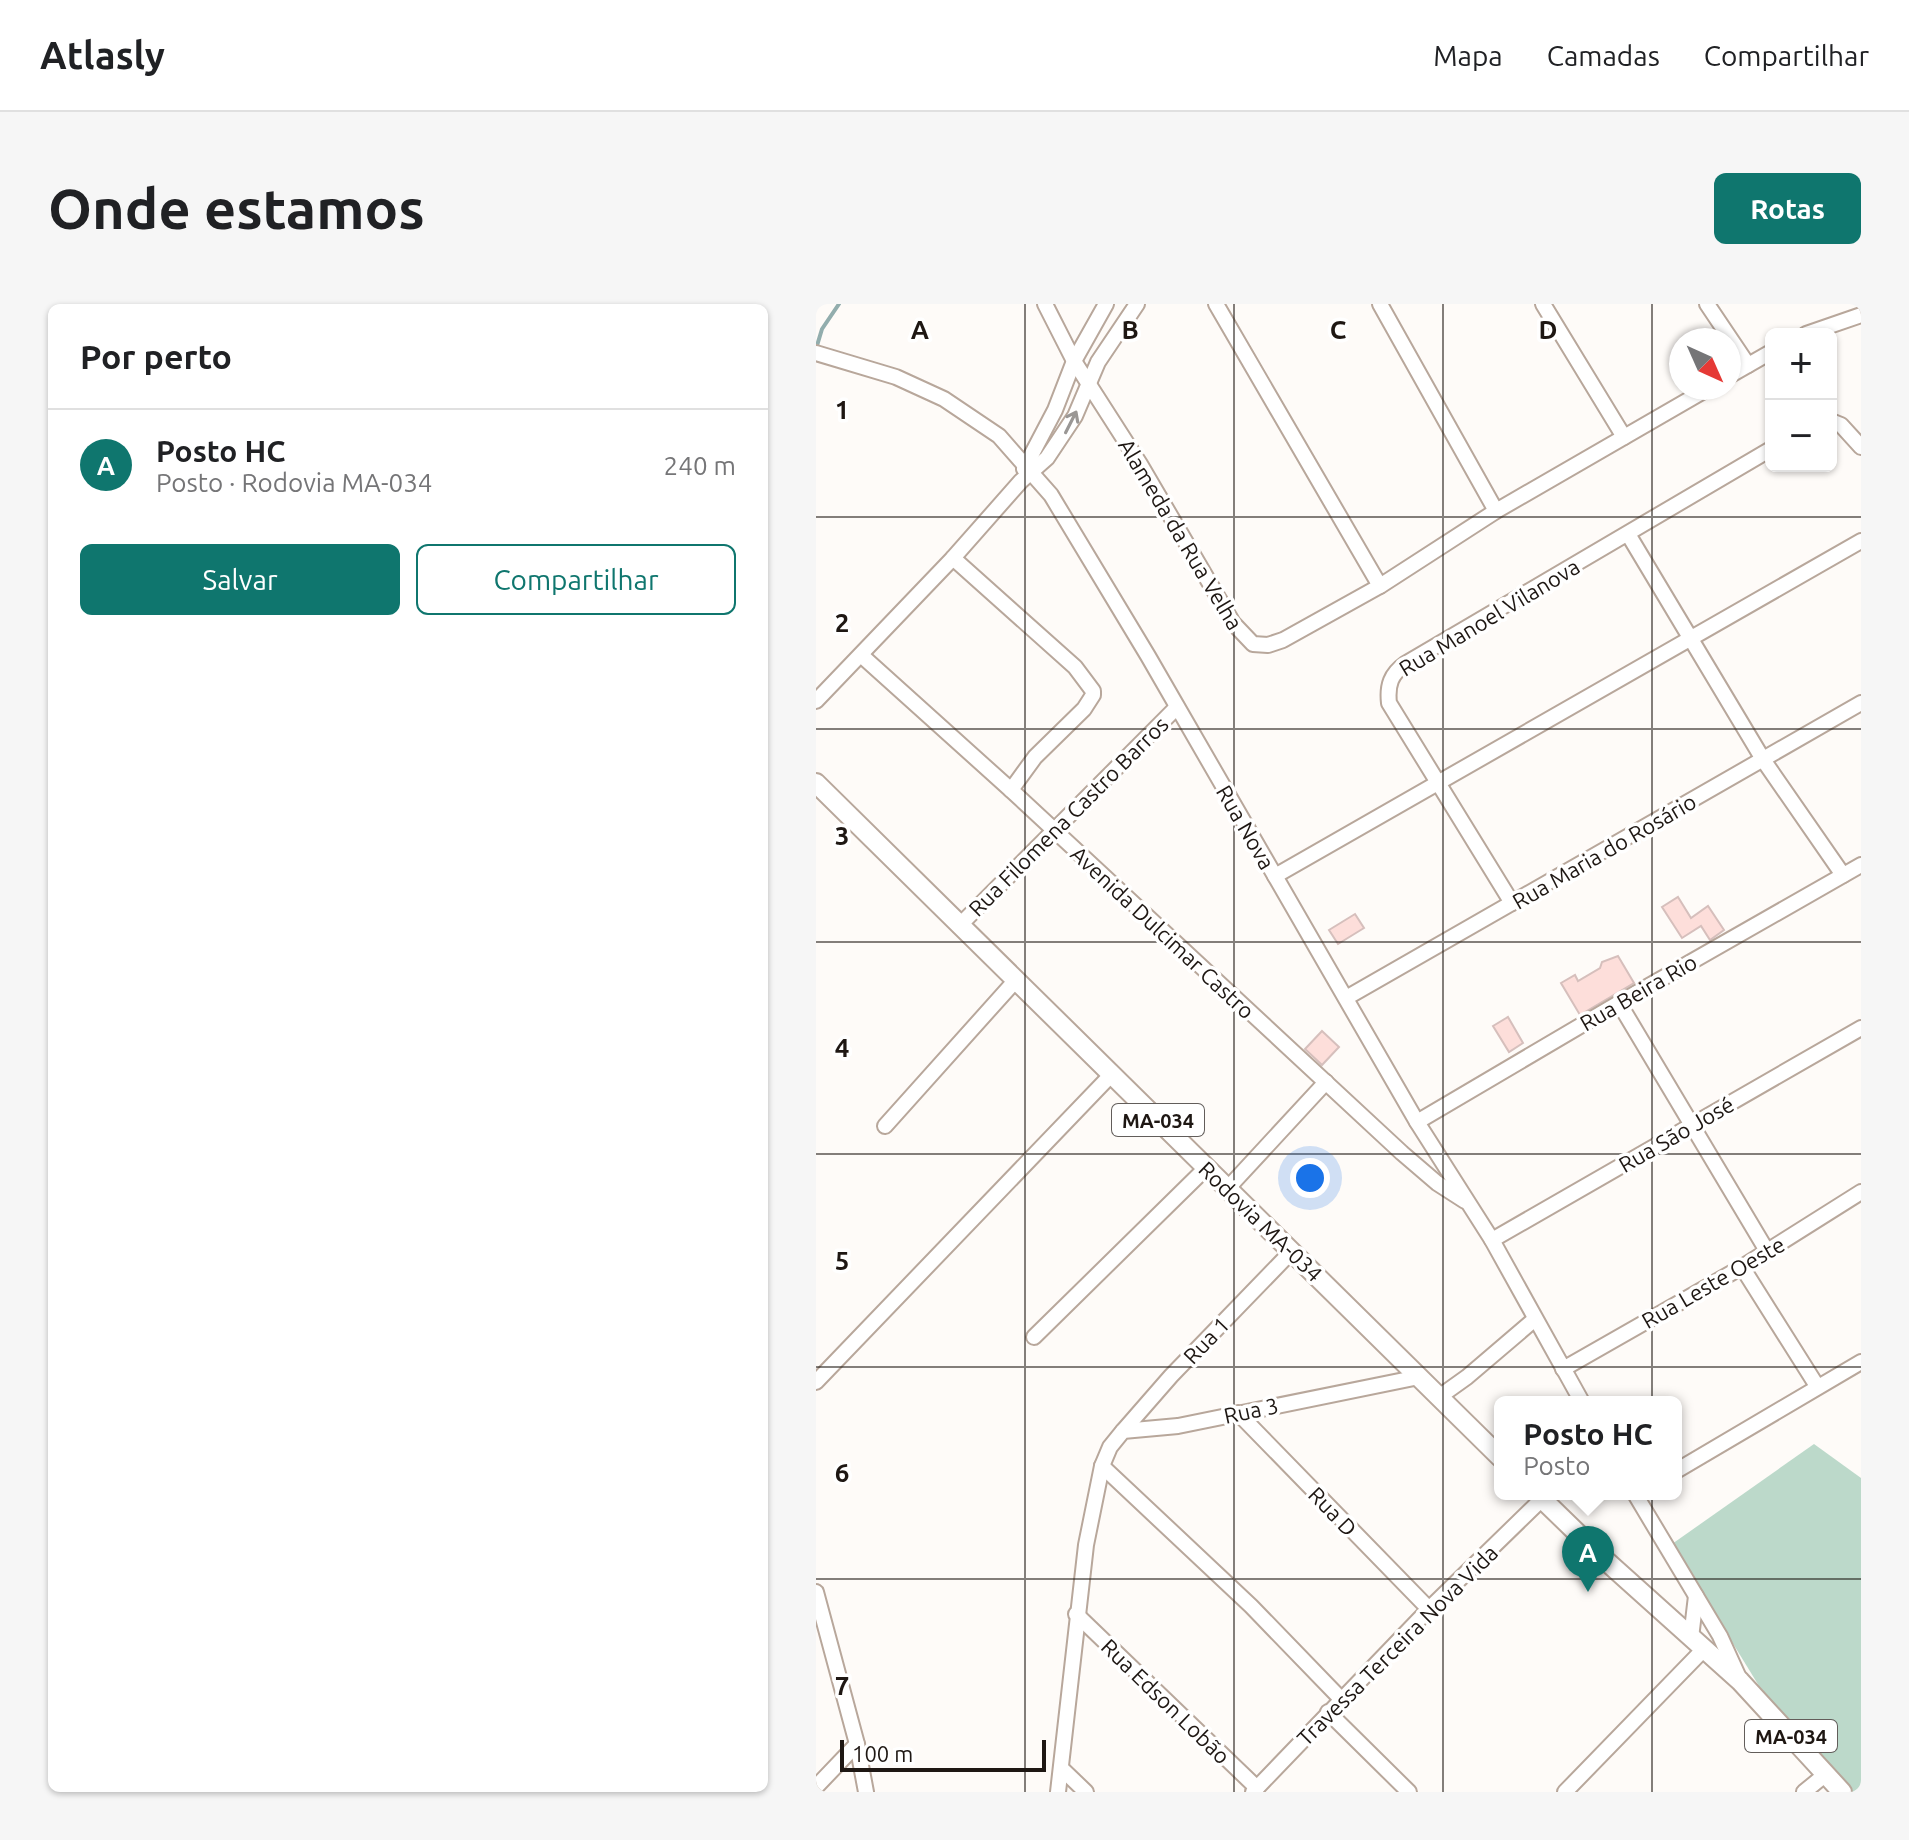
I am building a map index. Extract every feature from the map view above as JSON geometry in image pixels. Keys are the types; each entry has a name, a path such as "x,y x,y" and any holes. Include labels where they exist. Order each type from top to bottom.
{"main road":[{"name":"Rodovia MA-034","path":"816,783 1494,1451"},
{"name":"MA-034","path":"1544,1500 1740,1681 1842,1792"}],"street":[{"name":"Alameda da Rua Velha","path":"1045,304 1074,361 1140,464 1233,623 1253,644 1268,645 1283,640 1380,586 1496,511 1688,400"},
{"path":"1026,473 1074,361 1106,304"},
{"path":"816,701 953,558 1026,473 1065,434 1087,383 1137,304"},
{"path":"1216,304 1380,586"},
{"path":"1380,304 1496,511"},
{"path":"1543,304 1624,437"},
{"path":"1707,304 1748,365"},
{"path":"1823,328 1861,315"},
{"name":"Rua Nova","path":"816,353 917,385 944,399 999,436 1026,473 1066,517 1417,1122 1492,1240 1579,1396"},
{"path":"1741,369 1765,355"},
{"path":"1837,424 1861,447"},
{"name":"Rua Manoel Vilanova","path":"1512,903 1389,703 1390,680 1396,670 1765,453"},
{"path":"1628,534 1764,761 1843,875"},
{"path":"1275,876 1861,541"},
{"path":"953,558 1075,667 1092,688 1093,695 1084,709 1035,757 1011,790"},
{"name":"Avenida Dulcimar Castro","path":"861,655 1425,1173 1469,1204"},
{"name":"Rua Maria do Rosário","path":"1346,998 1861,703"},
{"name":"Rua Filomena Castro Barros","path":"959,926 1177,707"},
{"name":"Rua Beira Rio","path":"1417,1122 1861,865"},
{"path":"885,1126 1015,981"},
{"path":"1619,1003 1767,1251"},
{"name":"Rua São José","path":"1492,1240 1861,1028"},
{"path":"817,1377 1112,1074"},
{"path":"1228,1188 1326,1082"},
{"path":"1034,1337 1206,1168"},
{"name":"Rua Leste Oeste","path":"1563,1369 1742,1267 1861,1192"},
{"name":"Rua 1","path":"1123,1431 1171,1376 1292,1251"},
{"path":"1742,1267 1817,1386"},
{"path":"1439,1397 1535,1319"},
{"path":"1682,1467 1861,1362"},
{"name":"Rua 3","path":"1123,1431 1178,1426 1419,1377"},
{"name":"Rua D","path":"1238,1413 1429,1609"},
{"path":"1058,1792 1086,1545 1102,1466 1110,1447 1123,1431"},
{"path":"1102,1466 1251,1606 1341,1699"},
{"name":"Travessa Terceira Nova Vida","path":"1255,1790 1536,1500"},
{"path":"1640,1500 1720,1636 1740,1681"},
{"path":"816,1594 857,1744 866,1792"},
{"path":"1565,1792 1697,1644 1696,1595"},
{"name":"Rua Edson Lobão","path":"1076,1614 1255,1790"},
{"path":"1328,1712 1409,1792"},
{"path":"816,1787 857,1744"},
{"path":"1061,1768 1086,1792"},
{"path":"1804,1792 1826,1774"}],"green space":[{"path":"1814,1444 1861,1478 1861,1792 1852,1792 1759,1686 1672,1544"}],"building":[{"path":"1678,897 1691,918 1708,906 1724,930 1710,940 1701,926 1682,938 1662,907"},
{"path":"1355,914 1364,928 1338,944 1329,930"},
{"path":"1618,956 1634,983 1580,1015 1561,983 1575,975 1578,981 1600,968 1602,962"},
{"path":"1508,1017 1523,1043 1509,1052 1493,1026"},
{"path":"1322,1031 1339,1047 1322,1065 1305,1049"}],"waterway":[{"path":"816,349 822,329 839,304"}],"place":[{"name":"Posto HC","path":"1588,1592"}]}
